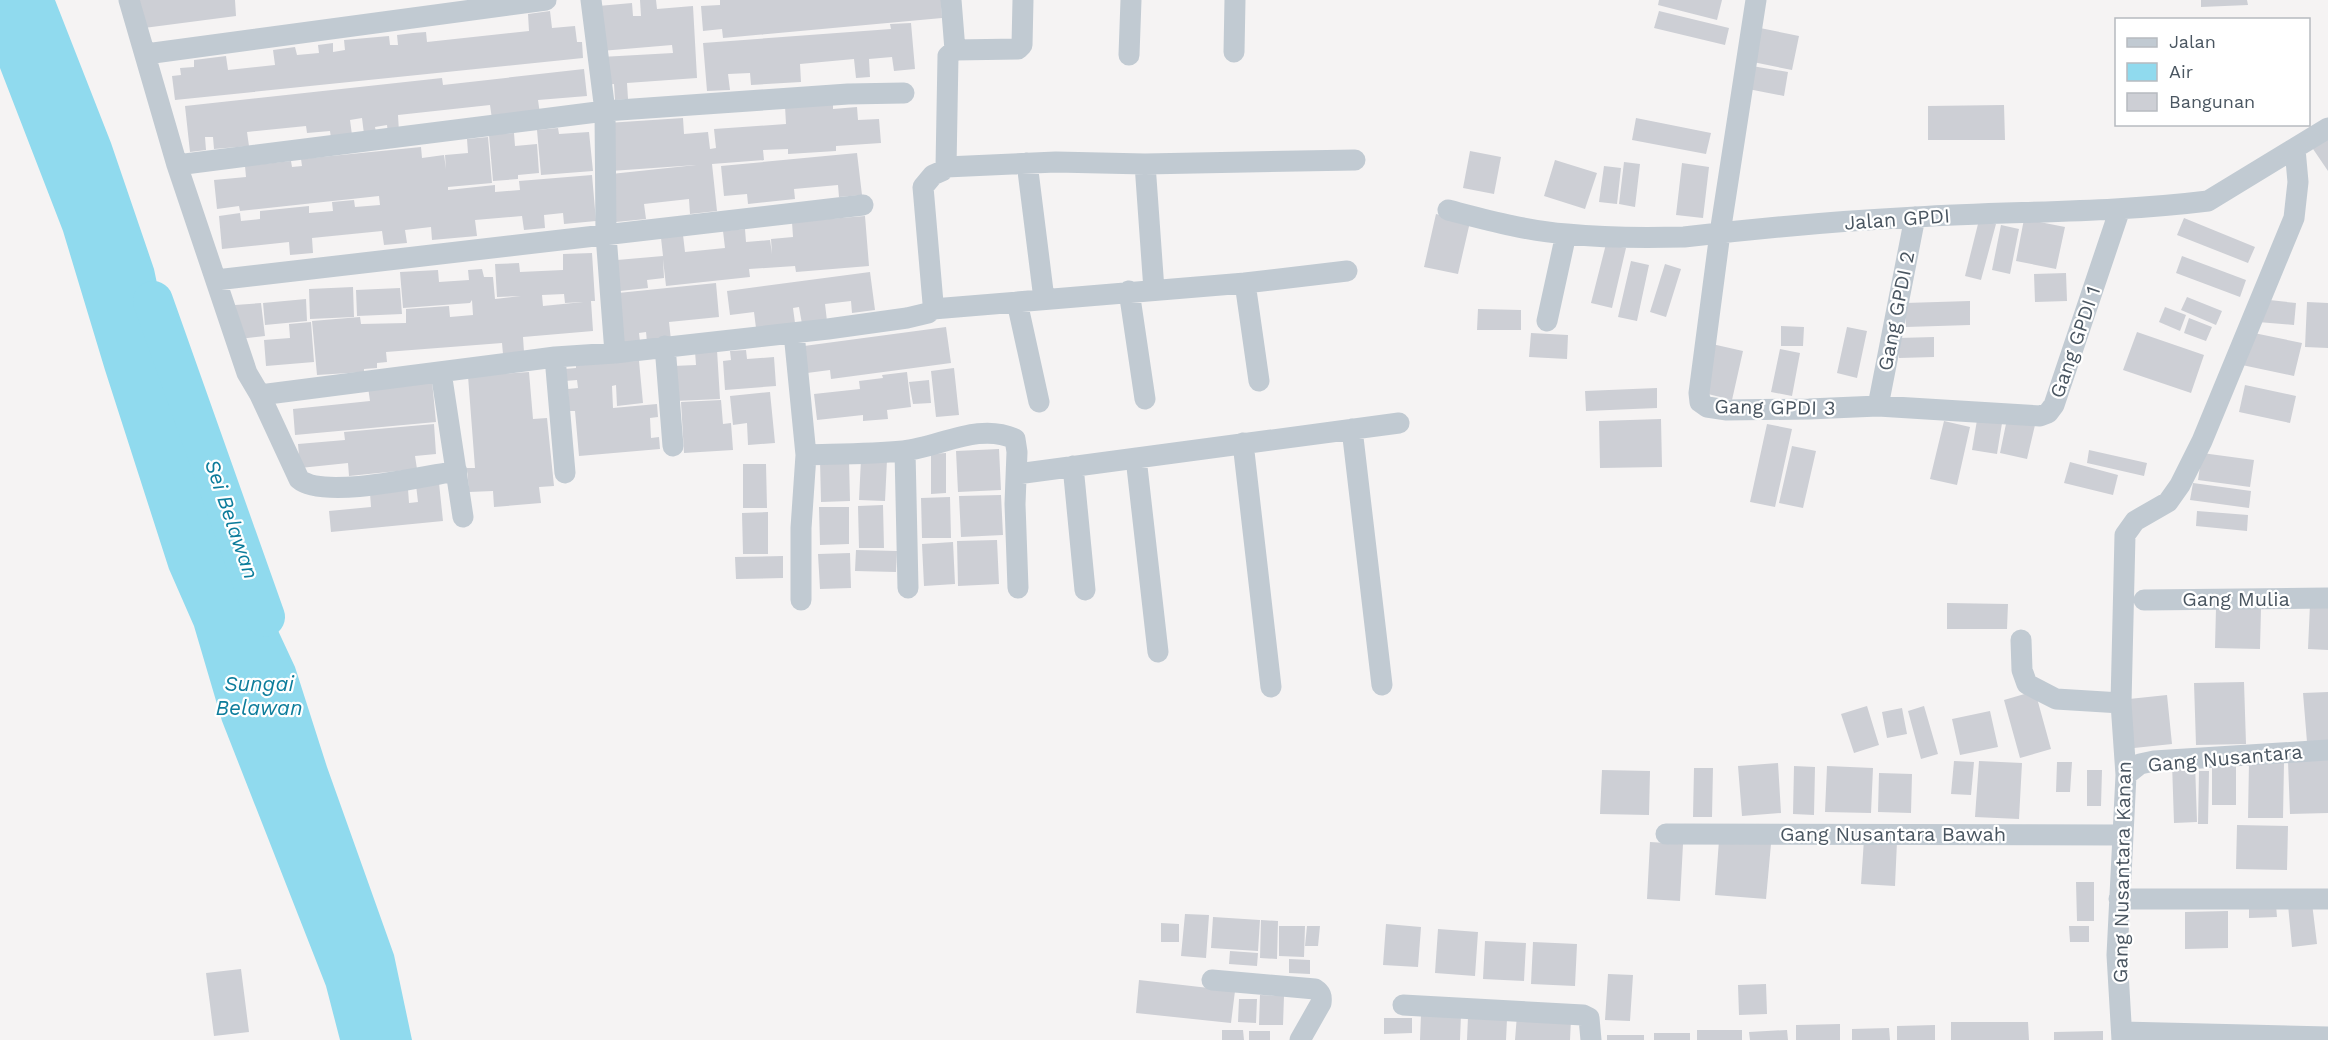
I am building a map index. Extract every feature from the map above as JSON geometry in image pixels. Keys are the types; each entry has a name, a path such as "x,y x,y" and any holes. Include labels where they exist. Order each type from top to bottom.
{"street":[{"path":"129,0 177,165 247,373 260,395 299,479 304,483 330,488 361,486 457,471"},
{"path":"146,54 546,0"},
{"path":"591,0 605,111 606,235 615,353"},
{"path":"951,0 955,50"},
{"path":"946,167 948,56 955,50 1018,49 1022,45 1023,0"},
{"path":"1129,55 1131,0"},
{"path":"1234,52 1235,0"},
{"path":"1720,233 1756,0"},
{"path":"177,165 605,111 848,94 904,93"},
{"name":"Jalan GPDI","path":"1448,210 1512,226 1566,234 1646,238 1915,217 2172,205 2208,201 2328,128"},
{"name":"Gang Nusantara Kanan","path":"2122,1036 2117,955 2121,835 2126,775 2121,703 2125,535 2135,521 2168,502 2180,485 2202,441 2294,218 2298,182 2295,148"},
{"path":"933,309 924,187 933,175 946,167 1027,163 1145,164 1355,160"},
{"path":"1027,163 1044,299"},
{"path":"1145,164 1154,290"},
{"path":"216,280 864,205"},
{"name":"Gang GPDI 1","path":"1878,406 2040,416 2048,413 2054,405 2120,209"},
{"name":"Gang GPDI 2","path":"1878,406 1915,217"},
{"name":"Gang GPDI 3","path":"1720,233 1699,393 1700,402 1707,407 1727,410 1878,406"},
{"path":"1547,321 1566,234"},
{"path":"260,395 555,357 615,353 794,333 907,318 928,313 933,309 1245,283 1347,271"},
{"path":"1245,283 1259,381"},
{"path":"1129,291 1145,399"},
{"path":"1017,302 1039,402"},
{"path":"794,333 806,455 801,528 801,600"},
{"path":"665,346 674,446"},
{"path":"555,357 565,473"},
{"path":"441,372 463,517"},
{"path":"1017,474 1399,423"},
{"path":"1352,429 1382,685"},
{"path":"806,455 905,451 979,434 1002,433 1015,439 1018,588"},
{"path":"1242,444 1271,687"},
{"path":"905,451 908,588"},
{"path":"1136,458 1158,652"},
{"path":"1073,466 1085,590"},
{"name":"Gang Mulia","path":"2144,600 2328,598"},
{"path":"2021,640 2023,678 2027,684 2056,699 2121,703"},
{"name":"Gang Nusantara","path":"2126,775 2140,764 2154,761 2328,750"},
{"name":"Gang Nusantara Bawah","path":"1666,834 2121,835"},
{"path":"2119,899 2328,899"},
{"path":"1212,980 1319,991 1322,996 1321,1003 1300,1040"},
{"path":"1403,1005 1583,1015 1589,1018 1591,1040"},
{"path":"2122,1036 2328,1037"}],"water":[{"name":"Sungai Belawan","path":"0,0 55,0 111,143 154,269 174,365 203,456 240,549 295,667 327,767 394,955 412,1040 340,1040 326,986 222,721 194,626 169,569 63,231 0,68"}],"building":[{"path":"137,0 235,0 236,16 144,28"},
{"path":"640,0 656,0 657,9 693,6 697,78 627,83 628,99 615,100 614,84 604,85 601,57 673,53 672,45 601,51 598,6 632,3 633,16 641,16"},
{"path":"720,0 941,0 942,18 723,38 722,29 703,31 701,6 720,5"},
{"path":"1659,0 1722,0 1717,20 1658,5"},
{"path":"2201,0 2247,0 2248,5 2201,7"},
{"path":"550,11 552,28 575,26 577,42 582,42 583,58 175,100 172,76 181,75 180,68 194,67 194,60 226,56 228,70 275,65 273,50 295,47 297,55 319,53 318,45 333,43 333,52 345,50 344,40 389,36 390,45 398,45 397,35 413,33 426,32 427,42 529,31 528,14"},
{"path":"1659,11 1729,28 1725,45 1654,28"},
{"path":"911,23 915,69 894,71 892,57 869,59 870,77 856,78 854,59 800,64 801,82 751,85 750,73 728,74 730,90 707,91 703,43 891,29 890,24"},
{"path":"1755,27 1799,36 1792,70 1748,61"},
{"path":"1752,66 1788,72 1784,96 1748,89"},
{"path":"584,69 587,96 538,100 540,114 492,119 490,105 398,115 399,132 388,134 387,125 375,127 376,132 364,134 362,118 350,120 352,135 331,138 330,131 307,133 306,126 247,132 249,146 214,149 213,137 205,137 206,150 190,152 185,106 442,78 443,85"},
{"path":"833,102 833,109 857,107 858,120 879,119 881,143 836,146 836,151 788,154 788,149 763,150 764,160 712,164 717,211 690,214 689,199 644,204 646,219 616,222 611,174 696,165 611,171 607,123 683,118 684,134 708,132 710,149 716,148 714,129 786,124 785,106"},
{"path":"2004,105 2005,140 1928,140 1928,106"},
{"path":"1636,118 1711,133 1706,154 1632,140"},
{"path":"558,128 559,134 589,132 593,171 541,175 537,130"},
{"path":"514,133 515,146 537,144 539,173 518,175 518,179 493,181 489,135"},
{"path":"2328,135 2328,171 2311,146"},
{"path":"488,137 492,183 448,187 448,190 495,185 495,192 520,190 519,181 592,175 596,221 564,224 563,213 544,215 545,228 524,230 522,216 475,220 477,236 432,240 431,227 405,230 407,243 384,245 382,231 312,238 313,253 290,255 289,242 222,249 219,216 240,213 241,221 260,219 260,211 309,206 309,213 333,211 332,202 354,200 355,207 380,205 379,196 240,211 239,206 217,209 214,180 246,177 245,166 291,161 292,167 302,166 301,159 421,147 422,158 444,155 446,169 445,155 468,153 467,139"},
{"path":"1470,151 1501,157 1494,194 1463,188"},
{"path":"857,153 862,195 839,197 838,185 794,189 795,199 748,204 747,194 724,196 721,166"},
{"path":"1555,160 1597,173 1585,209 1544,196"},
{"path":"1624,162 1640,164 1635,207 1619,204"},
{"path":"1682,163 1709,167 1703,218 1676,215"},
{"path":"1604,166 1621,168 1617,204 1599,202"},
{"path":"1436,214 1470,222 1458,274 1424,267"},
{"path":"865,216 869,266 796,272 795,266 749,269 750,277 666,286 663,259 664,278 647,280 648,288 620,291 617,260 663,256 661,238 683,235 685,252 725,248 723,231 745,229 746,242 770,240 772,254 771,239 793,237 792,222"},
{"path":"2184,218 2255,247 2248,263 2177,235"},
{"path":"2024,219 2065,227 2056,269 2016,261"},
{"path":"1979,220 1996,224 1981,280 1965,276"},
{"path":"2001,225 2019,229 2010,274 1992,270"},
{"path":"1606,244 1626,248 1612,308 1591,303"},
{"path":"592,253 595,301 591,301 593,331 523,337 524,352 503,354 502,343 386,352 387,362 377,363 377,368 364,369 364,372 317,375 312,321 360,317 361,324 406,323 406,309 449,306 450,317 473,315 472,300 470,303 403,308 400,272 438,270 439,282 469,280 468,270 482,269 484,277 493,277 495,299 521,296 497,297 495,264 519,263 520,272 563,270 563,254","holes":["564,294 565,303 583,302 543,306 542,295"]},
{"path":"2182,256 2246,280 2240,297 2176,273"},
{"path":"1631,261 1649,265 1637,321 1618,317"},
{"path":"1665,264 1681,269 1666,317 1650,312"},
{"path":"870,272 875,310 852,313 851,301 825,304 827,321 802,324 799,307 793,308 795,323 756,328 754,312 730,315 727,291"},
{"path":"2066,273 2067,301 2035,302 2034,274"},
{"path":"716,283 719,317 669,322 671,340 647,342 646,332 639,333 640,342 623,344 618,293"},
{"path":"353,287 354,317 310,319 309,289"},
{"path":"400,288 402,314 357,316 356,290"},
{"path":"2187,297 2222,311 2216,325 2181,310"},
{"path":"306,299 307,321 265,325 263,303"},
{"path":"2260,299 2296,303 2294,325 2258,322"},
{"path":"1970,301 1970,325 1906,327 1905,303"},
{"path":"2307,302 2328,303 2328,348 2305,347"},
{"path":"261,303 265,336 239,339 235,305"},
{"path":"2165,307 2186,315 2180,331 2159,322"},
{"path":"1478,309 1521,310 1521,330 1477,330"},
{"path":"2189,318 2212,327 2206,341 2184,333"},
{"path":"311,322 314,362 266,366 264,340 290,338 289,324"},
{"path":"1781,326 1804,327 1803,346 1781,346"},
{"path":"946,327 951,363 831,379 830,370 807,373 804,346"},
{"path":"1847,327 1867,331 1857,378 1837,373"},
{"path":"2137,332 2204,355 2191,393 2123,370"},
{"path":"2249,332 2302,343 2294,376 2242,365"},
{"path":"1531,333 1568,335 1567,359 1529,357"},
{"path":"1934,337 1934,357 1899,358 1898,338"},
{"path":"1712,344 1743,351 1732,400 1700,392"},
{"path":"1780,349 1800,353 1792,396 1771,392"},
{"path":"717,350 720,399 675,401 673,366 696,365 695,351"},
{"path":"746,350 747,359 774,357 776,386 725,390 723,361 731,360 730,351"},
{"path":"639,361 643,403 617,406 616,385 612,386 613,408 657,404 658,417 650,418 651,438 659,437 660,449 579,456 575,411 569,411 568,389 578,388 577,380 565,381 564,369 576,368 576,363"},
{"path":"954,368 959,415 936,417 931,371"},
{"path":"529,372 533,419 547,418 554,486 539,487 541,503 494,507 493,491 469,492 467,468 475,468 468,376"},
{"path":"907,372 911,407 887,410 888,419 863,421 863,415 817,420 814,394 860,389 859,381"},
{"path":"929,380 931,403 913,404 909,382"},
{"path":"432,381 436,422 295,435 293,409 370,401 368,387"},
{"path":"2245,385 2296,396 2290,423 2239,412"},
{"path":"1657,388 1657,408 1586,411 1585,391"},
{"path":"770,392 775,443 748,445 747,423 733,425 730,396"},
{"path":"721,400 723,424 731,423 733,450 684,453 681,402"},
{"path":"1978,414 2003,417 1997,454 1972,450"},
{"path":"1661,419 1662,467 1600,468 1599,421"},
{"path":"2007,419 2035,425 2027,459 2000,453"},
{"path":"1944,421 1970,427 1957,485 1930,479"},
{"path":"434,424 436,454 415,456 417,469 349,476 348,463 300,468 298,444 345,440 344,432"},
{"path":"1767,424 1792,429 1775,507 1750,502"},
{"path":"1792,446 1816,451 1803,508 1779,503"},
{"path":"999,449 1001,490 958,492 956,451"},
{"path":"2089,450 2147,463 2144,476 2087,463"},
{"path":"946,453 946,493 931,494 931,454"},
{"path":"2202,453 2254,460 2250,487 2198,480"},
{"path":"849,459 850,501 821,502 820,460"},
{"path":"861,459 887,460 885,501 859,500"},
{"path":"2070,462 2118,475 2113,495 2064,483"},
{"path":"743,464 766,464 767,508 743,508"},
{"path":"439,483 443,521 331,532 329,511 371,507 370,493 408,489 409,503 418,502 416,485"},
{"path":"2193,483 2251,491 2249,508 2190,500"},
{"path":"1001,495 1003,535 961,537 959,496"},
{"path":"950,497 951,538 922,538 921,498"},
{"path":"883,505 884,548 859,548 858,506"},
{"path":"819,507 849,507 849,544 820,545"},
{"path":"2197,511 2248,515 2247,531 2196,526"},
{"path":"768,512 768,554 743,554 742,513"},
{"path":"997,540 999,584 958,586 957,541"},
{"path":"953,542 955,584 924,586 922,544"},
{"path":"856,550 897,551 896,572 855,571"},
{"path":"850,553 851,588 820,589 818,554"},
{"path":"783,556 783,578 736,579 735,557"},
{"path":"1947,603 2008,604 2007,629 1947,629"},
{"path":"2310,604 2328,604 2328,650 2308,649"},
{"path":"2216,608 2261,609 2260,649 2215,648"},
{"path":"2244,682 2246,744 2196,745 2194,683"},
{"path":"2035,691 2051,749 2020,758 2004,700"},
{"path":"2328,692 2328,740 2307,742 2303,693"},
{"path":"2167,695 2172,744 2134,748 2129,699"},
{"path":"1867,706 1879,745 1854,753 1841,714"},
{"path":"1924,706 1938,754 1921,759 1908,711"},
{"path":"1902,708 1907,734 1887,738 1882,712"},
{"path":"1990,711 1998,747 1960,755 1952,719"},
{"path":"2328,760 2328,813 2290,814 2288,761"},
{"path":"1954,761 1974,762 1971,795 1951,794"},
{"path":"1979,761 2022,763 2019,819 1975,817"},
{"path":"2057,762 2072,762 2070,792 2056,792"},
{"path":"2212,762 2236,762 2236,805 2212,805"},
{"path":"2249,762 2284,762 2283,818 2248,818"},
{"path":"1778,763 1781,813 1742,816 1738,766"},
{"path":"2172,763 2195,763 2197,822 2174,823"},
{"path":"1794,766 1815,767 1814,815 1793,814"},
{"path":"1827,766 1873,768 1871,813 1825,812"},
{"path":"1694,768 1713,768 1712,817 1693,817"},
{"path":"1602,770 1650,771 1649,815 1600,814"},
{"path":"2087,770 2102,770 2101,806 2087,806"},
{"path":"2199,771 2209,771 2208,824 2198,824"},
{"path":"1879,773 1912,774 1911,813 1878,812"},
{"path":"2237,825 2288,826 2287,870 2236,869"},
{"path":"1864,839 1897,841 1895,886 1861,884"},
{"path":"1719,840 1771,844 1766,899 1715,895"},
{"path":"1650,842 1683,844 1680,901 1647,899"},
{"path":"2076,882 2094,882 2094,921 2077,921"},
{"path":"2312,903 2317,944 2292,947 2288,905"},
{"path":"2276,905 2277,917 2249,918 2249,906"},
{"path":"2228,911 2228,948 2185,949 2185,912"},
{"path":"1185,914 1209,915 1206,958 1181,956"},
{"path":"1213,917 1260,920 1258,951 1211,948"},
{"path":"1261,920 1278,921 1277,959 1260,958"},
{"path":"1161,923 1179,924 1179,942 1161,942"},
{"path":"1386,924 1421,927 1418,967 1383,965"},
{"path":"1279,926 1305,926 1304,957 1279,956"},
{"path":"1307,926 1320,926 1318,946 1305,946"},
{"path":"2069,926 2089,926 2089,942 2070,942"},
{"path":"1438,929 1478,932 1475,976 1435,973"},
{"path":"1485,941 1526,943 1524,981 1483,979"},
{"path":"1533,942 1577,944 1575,986 1531,984"},
{"path":"1230,951 1258,953 1257,966 1229,964"},
{"path":"1289,959 1310,960 1310,974 1289,973"},
{"path":"241,969 249,1032 214,1036 206,973"},
{"path":"1608,974 1633,975 1630,1021 1605,1020"},
{"path":"1139,980 1235,991 1231,1023 1136,1013"},
{"path":"1766,984 1767,1014 1739,1015 1738,985"},
{"path":"1260,995 1284,996 1283,1025 1259,1025"},
{"path":"1239,999 1257,999 1256,1023 1238,1022"},
{"path":"1421,1014 1461,1014 1460,1040 1420,1040"},
{"path":"1517,1015 1571,1019 1570,1040 1515,1040"},
{"path":"1468,1017 1507,1019 1506,1040 1467,1040"},
{"path":"1384,1018 1412,1018 1412,1033 1384,1034"},
{"path":"1951,1022 2028,1022 2029,1040 1951,1040"},
{"path":"1840,1024 1840,1040 1796,1040 1796,1025"},
{"path":"1935,1025 1935,1040 1897,1040 1897,1026"},
{"path":"1889,1028 1890,1040 1852,1040 1852,1029"},
{"path":"1222,1030 1243,1030 1244,1040 1222,1040"},
{"path":"1697,1030 1742,1030 1742,1040 1697,1040"},
{"path":"1787,1030 1788,1040 1750,1040 1749,1032"},
{"path":"1249,1031 1270,1031 1270,1040 1249,1040"},
{"path":"2103,1031 2103,1040 2054,1040 2054,1032"},
{"path":"1654,1033 1690,1033 1690,1040 1654,1040"},
{"path":"1607,1035 1644,1035 1644,1040 1607,1040"}],"waterway":[{"name":"Sei Belawan","path":"153,301 265,617"}]}
